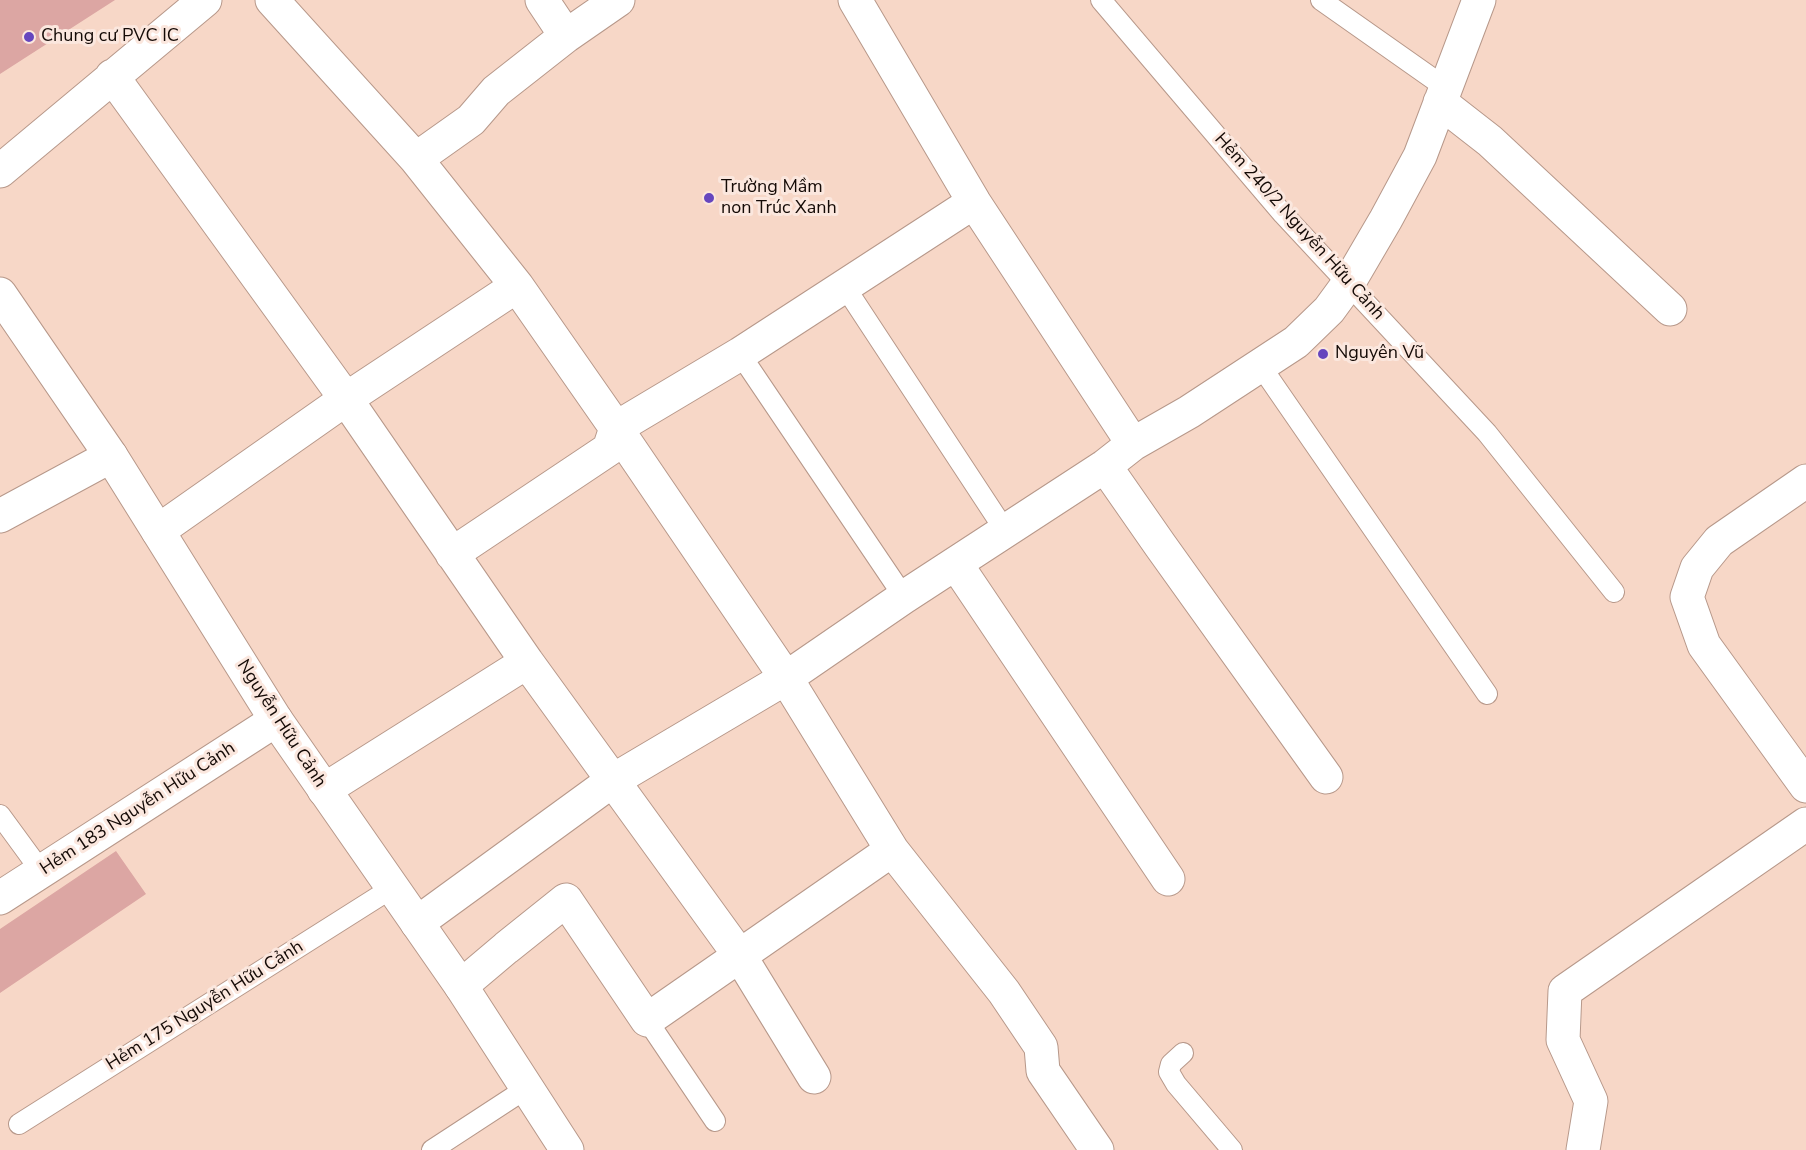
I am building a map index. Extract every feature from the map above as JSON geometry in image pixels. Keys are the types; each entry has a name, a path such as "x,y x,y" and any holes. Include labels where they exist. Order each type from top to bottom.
{"street":[{"path":"0,171 205,0"},
{"path":"272,0 416,159 517,286 786,678 892,850 1004,992 1041,1047 1043,1071 1097,1150"},
{"path":"542,0 566,36"},
{"path":"416,159 471,120 496,91 566,36 618,0"},
{"path":"855,0 974,202 1134,444"},
{"path":"417,923 612,781 786,678 903,597 1105,466 1134,444 1189,412 1296,342 1329,310 1348,284 1420,156 1479,0"},
{"path":"112,76 346,399 526,662 740,956 814,1077"},
{"path":"1443,95 1670,309"},
{"path":"452,554 609,449 616,428 740,354 974,202"},
{"path":"158,531 346,399 517,286"},
{"name":"Nguyễn Hữu Cảnh","path":"0,294 111,456 276,720 461,986 567,1150"},
{"path":"0,516 111,456"},
{"path":"1105,466 1326,777"},
{"path":"1806,481 1719,541 1697,568 1687,597 1704,645 1806,786"},
{"path":"956,564 1168,879"},
{"path":"324,790 526,662"},
{"name":"Hẻm 183 Nguyễn Hữu Cảnh","path":"0,898 276,720"},
{"path":"1583,1150 1591,1101 1563,1040 1565,991 1806,824"},
{"path":"461,986 566,900 647,1020 892,850"}],"lane":[{"name":"Hẻm 240/2 Nguyễn Hữu Cảnh","path":"1101,0 1283,214 1487,433 1614,592"},
{"path":"1321,0 1443,95"},
{"path":"845,287 1006,532"},
{"path":"740,354 903,597"},
{"path":"1260,365 1487,694"},
{"path":"0,815 41,871"},
{"name":"Hẻm 175 Nguyễn Hữu Cảnh","path":"19,1124 392,888"},
{"path":"647,1020 715,1121"},
{"path":"1183,1053 1171,1064 1169,1072 1176,1084 1232,1150"},
{"path":"432,1150 527,1088"}],"building":[{"name":"Chung cư PVC IC","path":"0,0 115,0 0,74"},
{"path":"116,851 146,894 0,993 0,929"}],"place":[{"name":"Chung cư PVC IC","path":"29,37"},
{"name":"Trường Mầm non Trúc Xanh","path":"709,198"},
{"name":"Nguyên Vũ","path":"1323,354"}]}
